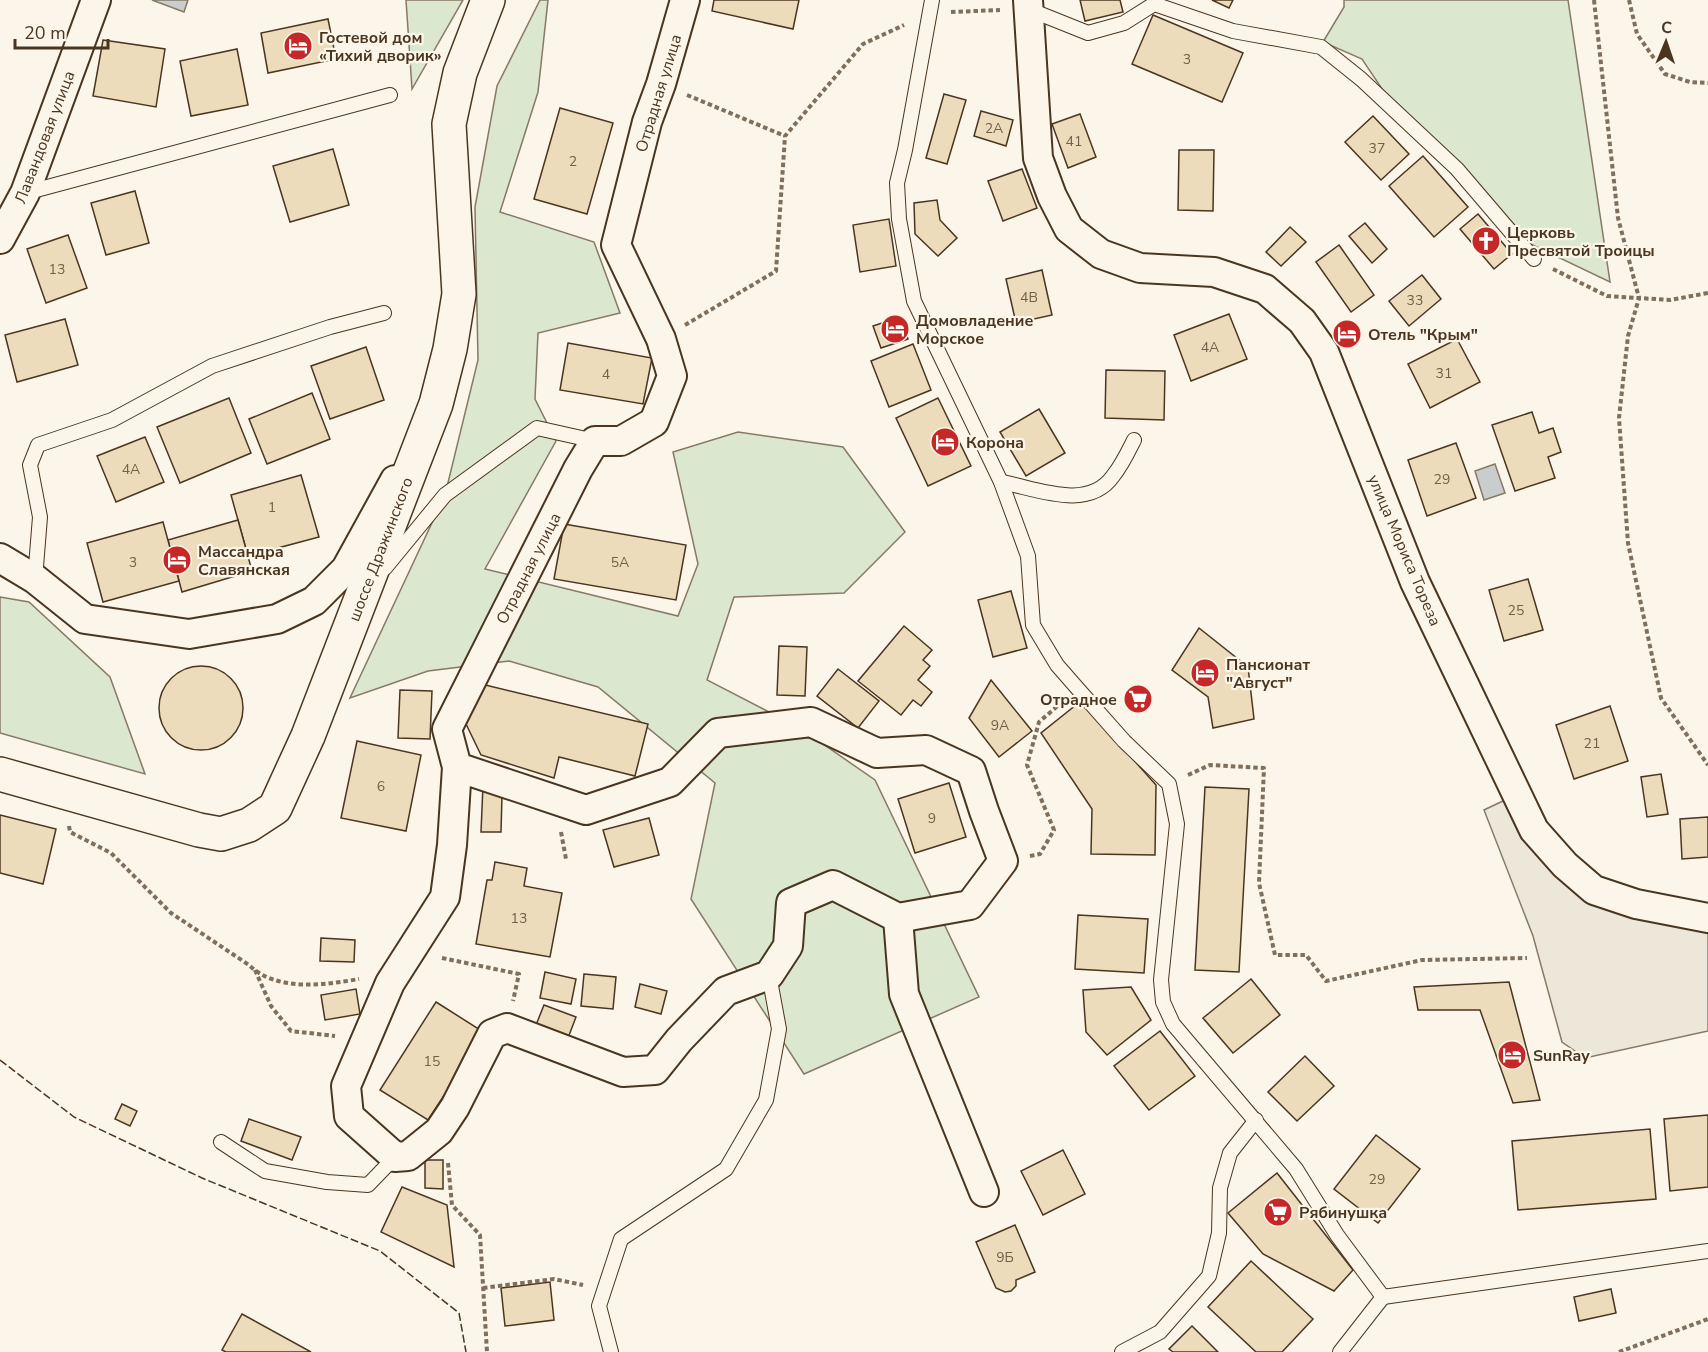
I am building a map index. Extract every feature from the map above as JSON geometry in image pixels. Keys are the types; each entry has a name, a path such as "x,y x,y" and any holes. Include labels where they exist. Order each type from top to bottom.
{"main road":[{"name":"шоссе Дражинского","path":"0,774 199,830 221,834 249,825 275,808 308,736 436,404 450,349 459,294 449,124 460,73 488,0"}],"street":[{"name":"Лавандовая улица","path":"0,239 26,193 96,0"},
{"name":"Отрадная улица","path":"395,1157 350,1116 346,1086 390,983 445,897 452,845 457,767 447,729 578,469 595,441 621,441 654,422 672,376 661,339 616,245 647,122 661,84 685,0"},
{"name":"улица Мориса Тореза","path":"1028,5 1038,158 1052,196 1070,229 1101,254 1140,268 1214,272 1265,289 1302,321 1324,352 1415,582 1534,830 1565,866 1594,890 1636,904 1708,918"},
{"path":"0,558 35,579 86,619 189,634 278,619 314,601 346,569 436,404"},
{"path":"395,1157 408,1156 439,1131 455,1107 492,1034 507,1028 623,1072 655,1070 679,1040 726,991 769,975 788,946 791,903 833,885 898,918 970,905 1003,861 971,771 926,750 877,753 811,722 718,733 670,782 585,810 457,767"},
{"path":"898,918 904,994 984,1192"}],"lane":[{"path":"1028,5 1088,33 1124,23 1154,4 1233,31 1321,47 1360,79 1457,169 1534,259"},
{"path":"931,6 897,183 899,219 914,302 1001,482 1028,556 1033,625 1057,665 1077,689 1124,741 1169,784 1177,824 1161,980 1163,1002 1173,1024 1296,1169 1337,1235 1383,1297"},
{"path":"26,193 390,95"},
{"path":"35,579 40,517 30,465 38,446 112,420 212,366 330,327 384,313"},
{"path":"361,598 445,495 537,428 595,441"},
{"path":"1001,482 1055,495 1078,495 1098,491 1113,478 1134,440"},
{"path":"611,1352 598,1306 621,1239 726,1169 765,1100 780,1029 769,975"},
{"path":"1122,1352 1160,1332 1209,1276 1219,1233 1220,1188 1230,1153 1256,1120"},
{"path":"221,1142 265,1171 347,1184 368,1185 395,1157"},
{"path":"1340,1352 1383,1297 1708,1251"}],"path":[{"path":"1594,0 1618,218 1639,298 1628,336 1619,418 1628,543 1661,698 1708,765"},
{"path":"1629,0 1638,34 1665,74 1708,83"},
{"path":"661,339 776,271 785,136 863,44 931,6 1028,5"},
{"path":"661,84 785,136"},
{"path":"1534,259 1607,296 1670,300 1708,293"},
{"path":"1054,830 1027,765 1039,722 1077,689"},
{"path":"1169,784 1210,765 1264,768 1259,883 1275,955 1306,955 1326,981 1422,960 1527,958"},
{"path":"70,832 111,853 171,913 255,970 274,980 318,985 361,979 390,983"},
{"path":"411,951 519,975 507,1028"},
{"path":"255,970 271,1006 291,1031 324,1036 368,1035"},
{"path":"439,1131 446,1144 452,1205 480,1235 487,1352"},
{"path":"483,1288 554,1279 604,1289"},
{"path":"1619,1352 1708,1319"}],"green space":[{"path":"406,0 463,0 412,89"},
{"path":"540,0 548,0 538,92 500,212 594,242 620,313 538,333 535,399 556,441 485,569 678,616 698,564 673,452 738,432 843,447 905,532 844,593 734,597 707,680 800,728 875,780 979,997 804,1074 691,899 715,783 598,687 509,661 428,671 350,698 445,495 478,360 475,207 497,86"},
{"path":"1344,0 1568,0 1610,282 1518,238 1411,132 1362,59 1323,42 1344,7"},
{"path":"0,597 29,602 110,677 145,774 0,733"}],"shaded area":[{"path":"152,0 188,0 184,12"},
{"path":"1495,464 1505,493 1484,500 1475,471"},
{"path":"1505,800 1575,889 1708,924 1708,1031 1585,1058 1562,1042 1533,936 1484,810"}],"building":[{"path":"714,0 799,0 793,29 712,11"},
{"path":"1080,0 1120,0 1123,12 1085,21"},
{"path":"1212,0 1233,0 1229,8"},
{"path":"1153,15 1243,53 1222,102 1132,64"},
{"name":"Гостевой дом «Тихий дворик»","path":"328,19 336,59 268,73 261,33"},
{"path":"103,40 165,49 156,107 93,96"},
{"path":"237,49 248,105 191,116 180,61"},
{"path":"944,94 966,100 947,164 926,158"},
{"path":"560,108 613,123 587,214 534,199"},
{"path":"981,111 1013,120 1006,146 974,136"},
{"path":"1080,114 1096,157 1068,168 1052,124"},
{"path":"1373,116 1409,154 1381,180 1345,142"},
{"path":"333,149 349,205 290,222 273,166"},
{"path":"1179,150 1214,150 1213,211 1178,210"},
{"path":"1423,156 1468,207 1434,237 1389,186"},
{"path":"1022,169 1037,208 1003,221 988,181"},
{"path":"135,191 149,243 106,255 91,203"},
{"path":"937,200 940,220 957,238 938,256 915,234 914,203"},
{"name":"Церковь Пресвятой Троицы","path":"1478,214 1512,254 1494,269 1460,229"},
{"path":"889,219 896,266 860,272 853,225"},
{"path":"1365,223 1387,249 1372,263 1349,236"},
{"path":"1290,227 1306,242 1281,266 1266,252"},
{"path":"68,235 87,288 46,303 27,249"},
{"path":"1339,245 1374,295 1351,312 1316,262"},
{"path":"1042,270 1052,315 1016,323 1006,279"},
{"path":"1422,275 1441,299 1409,326 1389,301"},
{"path":"1229,314 1247,359 1191,381 1174,335"},
{"path":"900,317 908,339 881,348 873,326"},
{"path":"65,319 78,365 17,382 5,335"},
{"path":"1457,339 1480,382 1430,408 1408,364"},
{"path":"568,343 652,358 643,404 560,390"},
{"path":"913,344 931,390 889,407 871,361"},
{"path":"366,347 384,400 330,419 311,366"},
{"path":"1106,370 1165,371 1164,420 1105,418"},
{"path":"312,393 330,439 267,464 249,419"},
{"path":"229,398 251,453 180,483 157,427"},
{"path":"938,398 971,466 928,486 896,418"},
{"path":"1039,409 1065,453 1026,476 1000,432"},
{"path":"1532,412 1539,433 1553,428 1561,452 1548,457 1555,478 1515,491 1492,425"},
{"path":"145,437 164,482 116,502 97,456"},
{"path":"1456,443 1476,498 1427,516 1408,460"},
{"path":"301,475 319,537 248,556 231,495"},
{"path":"238,520 252,571 182,592 168,540"},
{"path":"163,522 179,581 103,602 87,543"},
{"path":"564,524 686,545 676,600 554,579"},
{"path":"1528,579 1543,630 1504,641 1489,590"},
{"path":"1011,591 1027,648 993,657 978,600"},
{"path":"904,626 932,650 923,660 930,666 918,680 932,692 921,706 913,700 901,715 858,681"},
{"path":"1199,628 1248,667 1254,719 1213,728 1208,697 1172,670"},
{"path":"779,646 807,647 805,696 777,695"},
{"path":"193,666 209,666 225,673 236,684 243,700 240,724 231,738 209,750 193,750 177,743 166,732 159,716 159,700 166,684 177,673"},
{"path":"838,669 879,701 858,728 817,696"},
{"path":"991,680 1032,731 999,757 969,718"},
{"path":"477,683 648,724 635,776 559,757 554,778 481,755 466,724"},
{"path":"400,690 432,691 430,739 398,738"},
{"path":"1081,701 1156,785 1155,855 1091,854 1092,809 1041,733"},
{"path":"1610,706 1628,761 1574,779 1556,725"},
{"path":"357,741 421,755 406,831 341,818"},
{"path":"1661,774 1668,814 1647,817 1641,777"},
{"path":"949,783 966,837 915,853 898,799"},
{"path":"483,785 502,795 501,832 481,832"},
{"path":"1205,787 1249,789 1239,972 1195,970"},
{"path":"0,815 56,829 43,884 0,873"},
{"path":"1708,817 1708,857 1682,859 1680,819"},
{"path":"649,818 659,855 614,867 603,830"},
{"path":"495,862 527,868 524,886 562,893 550,957 476,944 487,880 492,880"},
{"path":"1078,915 1148,919 1144,973 1075,969"},
{"path":"321,938 355,940 354,962 320,961"},
{"path":"545,972 576,979 571,1004 540,998"},
{"path":"584,974 616,977 613,1009 581,1006"},
{"path":"1251,979 1280,1015 1233,1053 1203,1018"},
{"name":"SunRay","path":"1509,982 1540,1100 1513,1103 1480,1010 1418,1010 1414,987"},
{"path":"640,984 667,991 661,1014 635,1007"},
{"path":"1131,987 1151,1020 1107,1055 1086,1032 1083,990"},
{"path":"356,989 360,1014 325,1020 321,995"},
{"path":"436,1002 485,1033 428,1120 380,1090"},
{"path":"544,1005 576,1017 568,1038 536,1025"},
{"path":"1160,1031 1195,1076 1149,1110 1114,1066"},
{"path":"1305,1056 1334,1086 1297,1121 1268,1092"},
{"path":"122,1104 137,1111 130,1126 115,1119"},
{"path":"1708,1115 1708,1187 1670,1191 1664,1119"},
{"path":"249,1119 301,1137 292,1160 241,1141"},
{"path":"1650,1129 1656,1199 1518,1210 1512,1141"},
{"path":"1376,1135 1420,1169 1378,1223 1334,1189"},
{"path":"1063,1150 1085,1194 1043,1215 1021,1171"},
{"path":"425,1160 443,1160 443,1189 425,1188"},
{"path":"1277,1173 1353,1270 1334,1291 1263,1254 1228,1213"},
{"path":"402,1187 447,1205 454,1267 381,1232"},
{"path":"1015,1225 1035,1272 1016,1280 1016,1286 1011,1291 1005,1292 996,1288 976,1242"},
{"path":"1251,1261 1313,1319 1282,1352 1256,1352 1208,1307"},
{"path":"550,1282 554,1320 505,1326 501,1288"},
{"path":"1611,1289 1616,1313 1579,1321 1574,1297"},
{"path":"242,1314 311,1352 226,1352 222,1350"},
{"path":"1192,1326 1218,1352 1173,1352 1169,1349"}],"fence":[{"path":"0,1060 74,1117 202,1178 380,1251 459,1313 466,1352"}],"place":[{"name":"Гостевой дом «Тихий дворик»","path":"298,46"},
{"name":"Церковь Пресвятой Троицы","path":"1486,241"},
{"name":"Домовладение Морское","path":"895,329"},
{"name":"Отель \"Крым\"","path":"1347,334"},
{"name":"Корона","path":"945,442"},
{"name":"Массандра Славянская","path":"177,560"},
{"name":"Пансионат \"Август\"","path":"1205,673"},
{"name":"Отрадное","path":"1138,699"},
{"name":"SunRay","path":"1512,1055"},
{"name":"Рябинушка","path":"1278,1212"}]}
